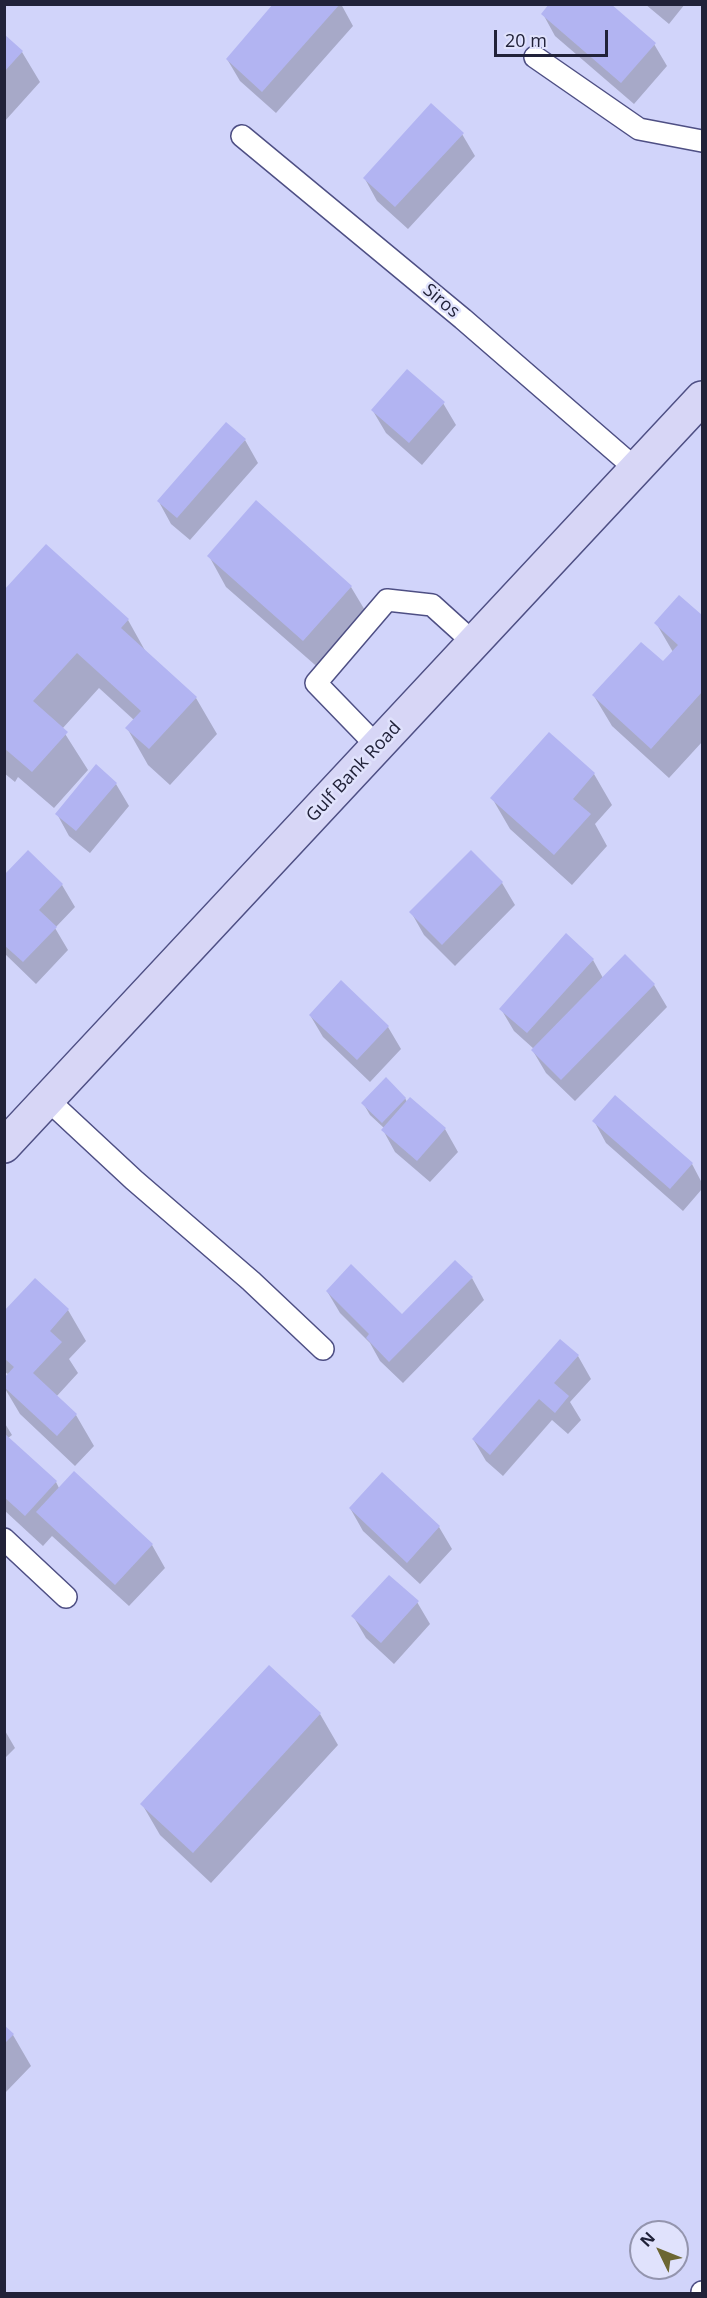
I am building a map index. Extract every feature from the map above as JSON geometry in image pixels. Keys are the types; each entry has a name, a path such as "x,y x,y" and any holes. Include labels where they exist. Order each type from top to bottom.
{"main road":[{"name":"Gulf Bank Road","path":"9,1132 48,1100 702,398"}],"lane":[{"path":"535,57 639,129 702,141"},
{"name":"Siros","path":"242,136 463,319 636,469"},
{"path":"377,747 316,683 387,600 432,605 474,644"},
{"path":"48,1100 134,1180 251,1281 323,1349"},
{"path":"4,1539 66,1597"}],"building":[{"path":"273,4 340,4 262,92 226,59"},
{"path":"549,4 611,4 656,43 621,83 541,14"},
{"path":"4,34 23,51 4,72"},
{"path":"431,103 464,133 395,207 363,178"},
{"path":"407,369 445,402 409,443 371,410"},
{"path":"226,422 246,439 177,518 157,501"},
{"path":"256,500 352,586 303,641 207,556"},
{"path":"46,544 129,619 121,628 197,697 149,749 125,728 141,711 77,653 33,701 68,732 32,772 4,748 4,590"},
{"path":"679,595 702,615 702,692 651,749 592,695 641,642 663,661 678,645 654,623"},
{"path":"549,732 595,773 573,799 591,814 554,855 490,798"},
{"path":"96,764 117,783 76,831 55,814"},
{"path":"28,850 63,884 39,910 57,927 23,962 4,945 4,875"},
{"path":"471,850 503,882 442,945 409,912"},
{"path":"566,933 594,959 527,1033 499,1009"},
{"path":"625,954 655,984 561,1080 531,1050"},
{"path":"341,980 389,1026 357,1060 309,1015"},
{"path":"386,1077 406,1098 382,1123 361,1103"},
{"path":"615,1095 693,1163 670,1189 592,1121"},
{"path":"410,1097 446,1128 417,1161 381,1130"},
{"path":"455,1260 473,1277 389,1362 366,1338 369,1334 326,1291 351,1264 402,1314"},
{"path":"35,1278 69,1309 50,1331 62,1342 33,1373 77,1414 57,1436 4,1387 4,1378 14,1367 4,1358 4,1311"},
{"path":"560,1339 579,1355 554,1383 569,1396 555,1413 539,1399 490,1455 472,1439"},
{"path":"4,1433 57,1481 25,1516 4,1497"},
{"path":"74,1471 153,1544 115,1585 36,1512"},
{"path":"382,1472 440,1526 407,1563 349,1508"},
{"path":"389,1575 419,1601 381,1643 351,1616"},
{"path":"269,1665 321,1713 193,1853 140,1804"},
{"path":"4,2025 14,2034 4,2044"}]}
